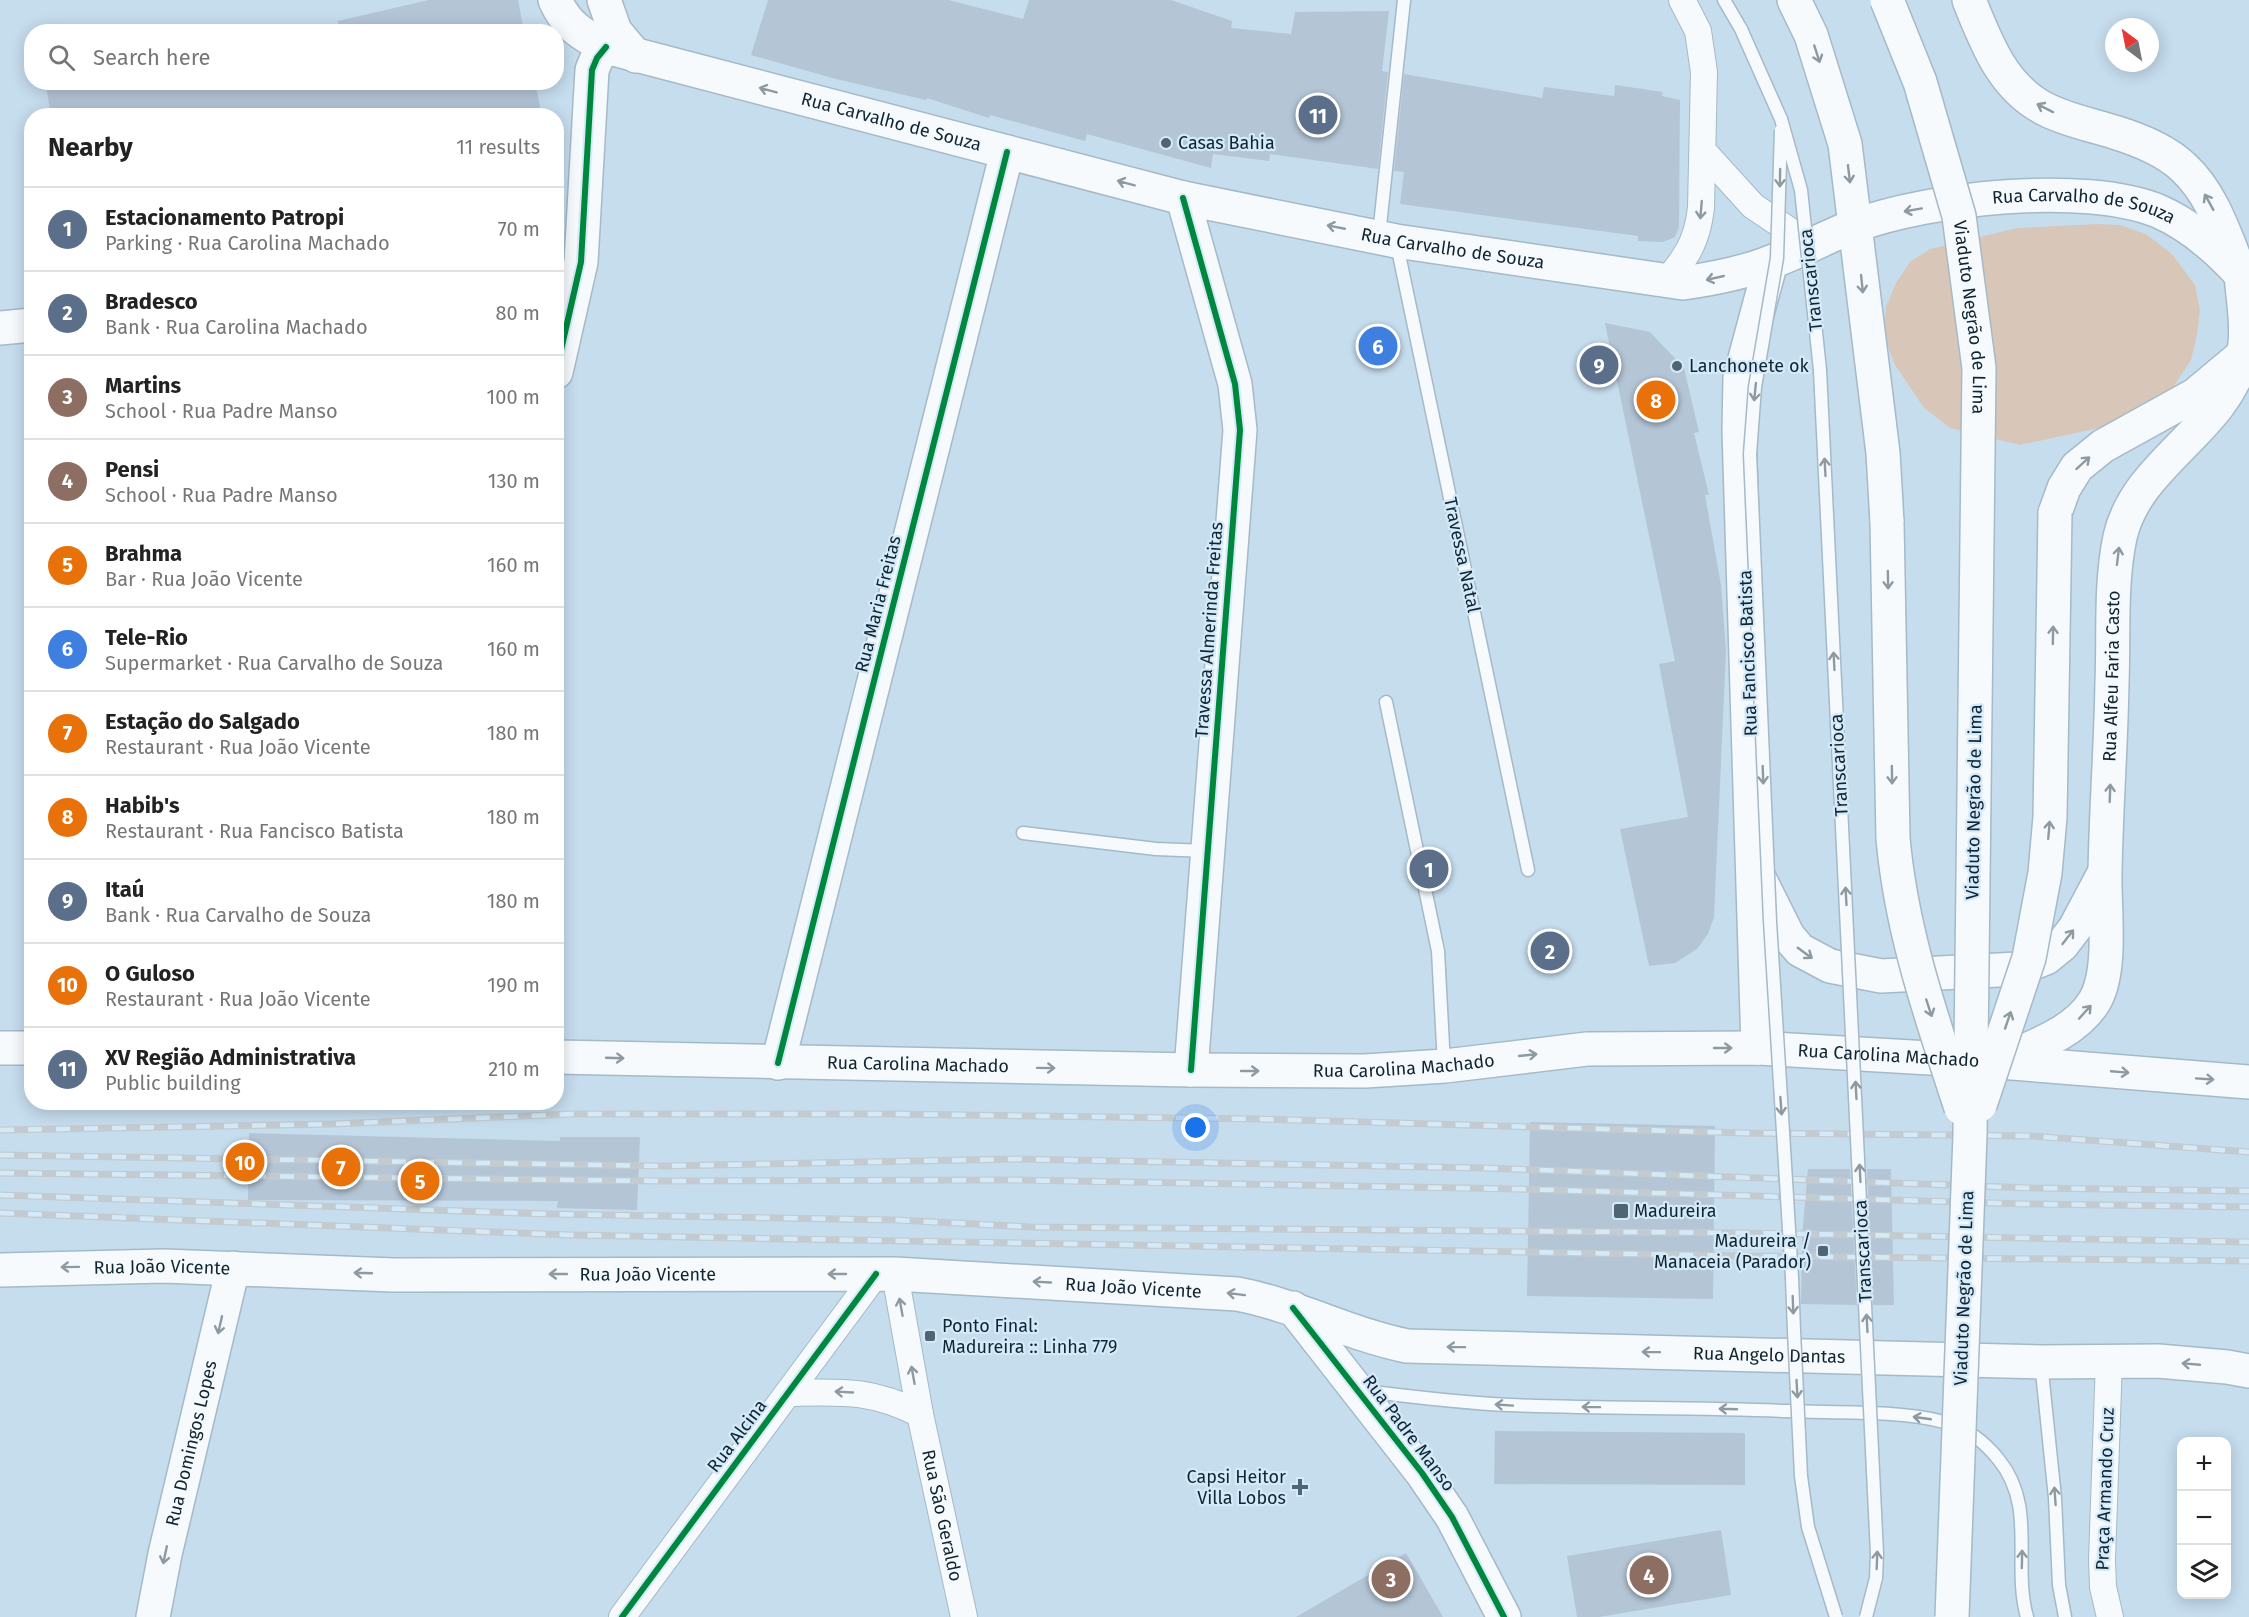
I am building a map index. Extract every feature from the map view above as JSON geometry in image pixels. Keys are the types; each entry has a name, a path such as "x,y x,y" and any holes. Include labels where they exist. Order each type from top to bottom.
{"main road":[{"name":"Rua Carvalho de Souza","path":"555,0 562,16 578,33 621,52 1183,198 1388,238 1666,282 1710,279 1771,262 1855,226 1896,213 1946,204 2050,194 2121,199 2160,212 2190,230 2245,279"},
{"path":"564,305 592,70 597,58 621,52 604,0"},
{"path":"1794,0 1811,35 1839,123 1848,162 1883,453 1887,522 1893,838 1896,882 1918,976 1970,1135"},
{"name":"Viaduto Negrão de Lima","path":"1887,0 1920,82 1959,216 1979,368 1970,1135 1952,1617"},
{"name":"Rua Alfeu Faria Casto","path":"1969,0 1985,39 2004,75 2024,95 2046,110 2126,136 2160,151 2183,166 2206,196 2245,279 2243,355 2222,404 2147,484 2120,536 2115,581 2110,794 2105,872 2105,954 2101,983 2094,1001 2070,1026 1999,1062"},
{"name":"Rua Maria Freitas","path":"778,1063 1007,152"},
{"name":"Travessa Almerinda Freitas","path":"1183,198 1235,384 1240,430 1191,1071"},
{"name":"Rua Fancisco Batista","path":"1758,1048 1739,430 1740,377 1771,262"},
{"path":"0,328 24,326"},
{"path":"1970,1135 2029,958 2045,873 2050,817 2055,513 2064,488 2077,467 2103,446 2195,395 2243,355"},
{"path":"1754,867 1788,936 1800,950 1830,966 1881,976 2018,969 2046,958 2062,945 2075,928 2105,872"},
{"path":"0,1048 24,1048"},
{"name":"Rua Carolina Machado","path":"564,1057 1191,1071 1365,1071 1444,1066 1587,1049 1758,1048 1999,1062 2249,1082"},
{"name":"Rua João Vicente","path":"0,1270 129,1267 233,1268 393,1275 885,1274 1237,1294 1293,1308"},
{"name":"Rua Domingos Lopes","path":"153,1617 165,1554 233,1268"},
{"name":"Rua Angelo Dantas","path":"1293,1308 1363,1335 1407,1346 2041,1362 2109,1360 2204,1365 2249,1371"},
{"name":"Rua Padre Manso","path":"1293,1308 1359,1390 1452,1517 1503,1617"}],"street":[{"path":"1666,282 1689,254 1698,230 1703,152 1704,72 1698,31 1682,0"},
{"path":"1703,152 1753,206 1811,245"},
{"name":"Rua Alcina","path":"622,1617 788,1393 885,1274"},
{"name":"Rua São Geraldo","path":"885,1274 920,1414 964,1617"},
{"name":"Praça Armando Cruz","path":"2109,1360 2102,1560 2103,1587 2110,1617"},
{"path":"788,1393 865,1393 892,1400 920,1414"}],"lane":[{"name":"Travessa Natal","path":"1404,0 1388,238 1528,870"},
{"name":"Transcarioca","path":"1724,0 1741,29 1781,119 1801,190 1820,370 1877,1554 1876,1578 1866,1617"},
{"name":"Transcarioca","path":"1781,119 1777,258 1755,387 1750,454 1770,921 1792,1278 1801,1476 1808,1527 1836,1617"},
{"path":"1386,702 1438,951 1444,1066"},
{"path":"1023,833 1156,849 1207,851"},
{"path":"2041,1362 2055,1498 2059,1586 2065,1617"},
{"path":"1359,1390 1507,1405 1706,1408 1912,1417 1956,1426 1992,1451 2006,1469 2017,1491 2022,1515 2021,1582 2027,1617"}],"shaded area":[{"path":"2120,225 2146,234 2172,254 2195,285 2200,310 2197,335 2191,360 2174,386 2144,408 2103,427 2020,445 1950,428 1924,408 1895,365 1884,336 1886,307 1896,283 1910,262 1930,249 2017,228"}],"building":[{"path":"429,0 518,0 522,24 338,24 338,21"},
{"path":"768,0 948,0 1023,19 1029,0 1171,0 1232,21 1231,28 1291,34 1295,12 1389,11 1382,71 1388,72 1378,169 1270,154 1269,161 1213,154 1211,168 1087,134 1085,141 990,115 989,118 927,98 926,100 836,79 751,55"},
{"path":"1404,74 1542,98 1544,87 1614,96 1615,85 1663,92 1662,96 1680,100 1679,227 1675,237 1663,242 1638,241 1638,236 1400,204 1404,172 1394,171"},
{"path":"47,90 537,90 540,108 50,108"},
{"path":"1605,323 1650,332 1684,368 1699,432 1694,433 1709,495 1705,495 1721,585 1726,651 1714,917 1708,934 1697,949 1675,963 1649,966 1620,829 1688,817 1659,664 1675,661"},
{"name":"Madureira","path":"1530,1122 1715,1126 1713,1299 1527,1296"},
{"path":"249,1133 560,1141 560,1137 640,1137 637,1210 557,1208 558,1201 248,1200"},
{"path":"1808,1169 1850,1169 1857,1305 1801,1304 1802,1237"},
{"path":"1867,1169 1891,1169 1894,1305 1873,1305"},
{"path":"1495,1431 1745,1433 1745,1485 1494,1484"},
{"path":"1721,1530 1731,1595 1599,1617 1577,1617 1567,1556"},
{"path":"1406,1553 1443,1617 1296,1617"}],"railway":[{"path":"0,1130 333,1124 571,1114 893,1114 1258,1119 1744,1133 2031,1136 2249,1152"},
{"path":"0,1155 664,1166 1016,1159 1483,1168 2032,1188 2249,1191"},
{"path":"0,1173 658,1181 1014,1180 1518,1189 2027,1204 2249,1207"},
{"path":"0,1195 549,1214 897,1220 1030,1227 1744,1233 2249,1242"},
{"path":"0,1213 570,1235 1743,1256 2249,1261"}],"cycle path":[{"path":"564,337 581,262 592,70 597,58 606,47"},
{"path":"778,1063 1007,152"},
{"path":"1183,198 1235,384 1240,430 1191,1070"},
{"path":"622,1617 876,1274"},
{"path":"1293,1308 1422,1473 1452,1517 1504,1617"}],"place":[{"name":"XV Região Administrativa","path":"1318,115"},
{"name":"Casas Bahia","path":"1166,143"},
{"name":"Tele-Rio","path":"1378,346"},
{"name":"Itaú","path":"1599,365"},
{"name":"Lanchonete ok","path":"1677,366"},
{"name":"Habib's","path":"1656,400"},
{"name":"Estacionamento Patropi","path":"1429,869"},
{"name":"Bradesco","path":"1550,951"},
{"name":"O Guloso","path":"245,1162"},
{"name":"Estação do Salgado","path":"341,1167"},
{"name":"Brahma","path":"420,1181"},
{"name":"Madureira","path":"1621,1211"},
{"name":"Madureira / Manaceia (Parador)","path":"1823,1251"},
{"name":"Ponto Final: Madureira :: Linha 779","path":"930,1336"},
{"name":"Capsi Heitor Villa Lobos","path":"1300,1487"},
{"name":"Pensi","path":"1649,1575"},
{"name":"Martins","path":"1391,1579"}]}
